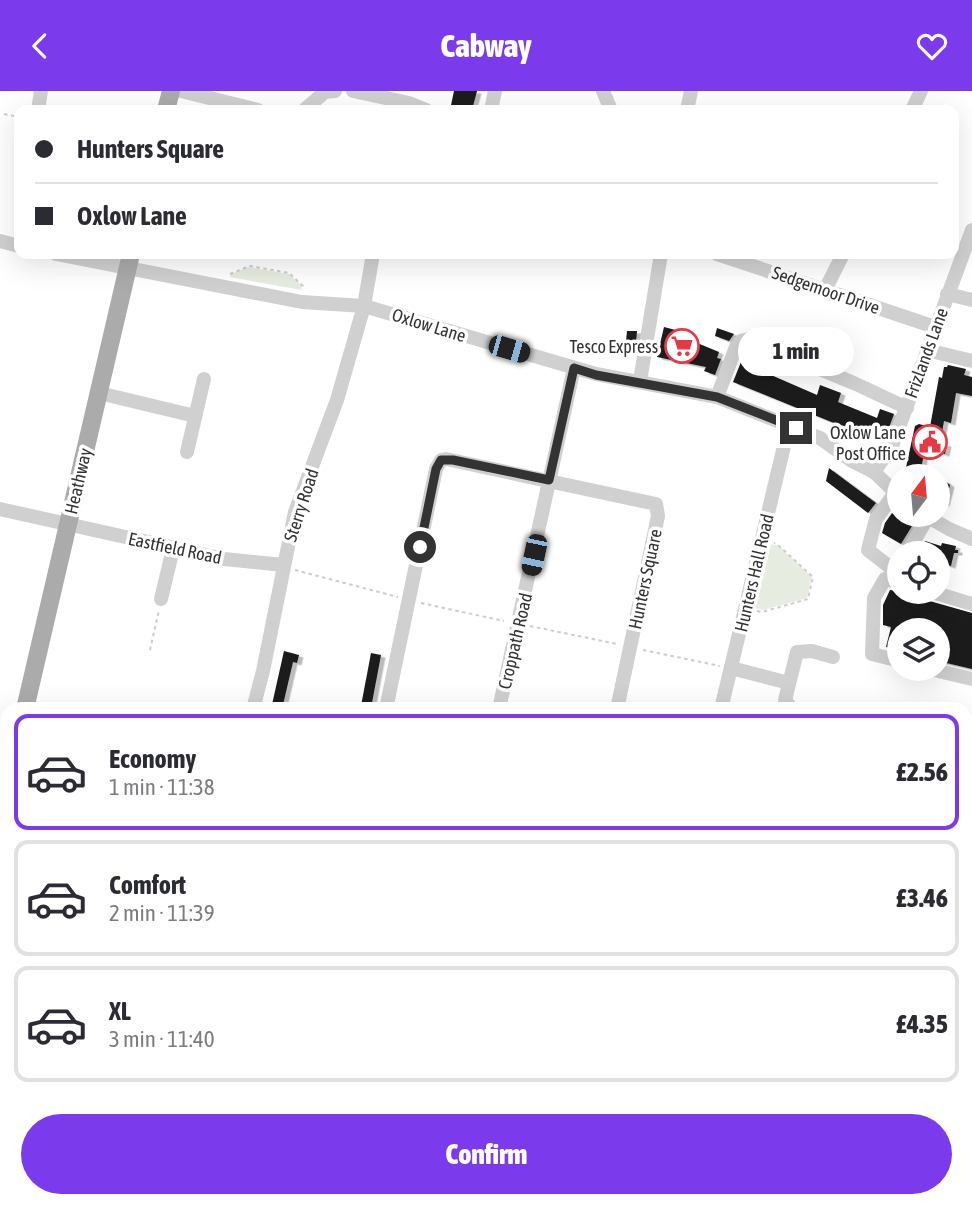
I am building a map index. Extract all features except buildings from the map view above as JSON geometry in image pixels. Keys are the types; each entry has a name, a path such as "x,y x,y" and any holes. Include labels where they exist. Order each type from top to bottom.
{"main road":[{"name":"Heathway","path":"27,702 129,261"}],"street":[{"path":"181,91 238,105"},
{"path":"314,105 325,92 335,91"},
{"path":"353,91 383,104 416,105"},
{"name":"Frizlands Lane","path":"874,472 892,446 972,230"},
{"name":"Oxlow Lane","path":"108,259 129,261 227,289 302,302 365,306 596,375 717,397 820,438 852,461 874,472 887,485"},
{"name":"Sterry Road","path":"255,702 264,671 295,512 337,400 365,306 372,259"},
{"path":"640,381 660,259"},
{"name":"Sedgemoor Drive","path":"732,259 935,327"},
{"path":"825,290 840,259"},
{"path":"947,294 972,300"},
{"path":"717,397 736,347 741,341 748,339 906,408"},
{"path":"927,351 972,361"},
{"name":"Croppath Road","path":"501,702 574,368"},
{"path":"187,452 204,379"},
{"path":"99,393 195,416"},
{"name":"Hunters Hall Road","path":"724,702 786,438"},
{"name":"Hunters Square","path":"387,702 436,469 441,460 453,460 650,501 659,508 618,702"},
{"path":"887,506 876,519 868,549 887,567"},
{"name":"Eastfield Road","path":"0,509 173,549 224,559 284,566"},
{"path":"950,527 972,538"},
{"path":"161,599 173,549"},
{"path":"887,579 874,598 872,654 887,658"},
{"path":"950,597 972,604"},
{"path":"787,702 797,652 812,651 833,657"},
{"path":"731,668 789,683"},
{"path":"950,674 972,679"}],"path":[{"path":"4,114 14,116"},
{"path":"227,289 230,273 250,266 289,273 303,286 302,302"},
{"path":"746,608 762,612 808,599 813,577 779,545 762,540"},
{"path":"284,566 409,600 731,668"},
{"path":"150,650 161,599"}],"shaded area":[{"path":"249,267 289,274 302,286 301,290 230,277 231,274"},
{"path":"771,544 779,546 812,577 807,598 763,610 755,608"}],"place":[{"name":"Tesco Express","path":"682,346"},
{"name":"Oxlow Lane Post Office","path":"930,442"}],"route":[{"path":"420,547 436,469 441,460 453,460 549,480 574,368 596,375 717,397 796,428"}]}
